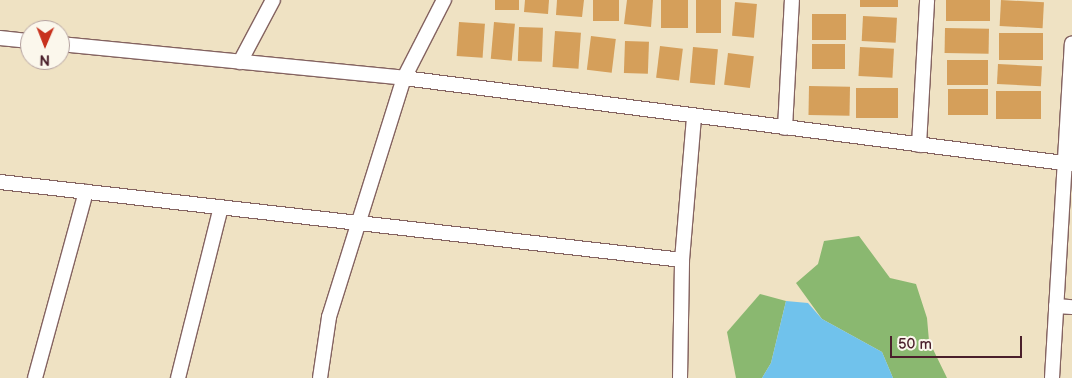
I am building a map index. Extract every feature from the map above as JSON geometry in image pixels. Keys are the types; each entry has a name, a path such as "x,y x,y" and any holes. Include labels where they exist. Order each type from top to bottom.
{"street":[{"path":"240,62 273,0"},
{"path":"320,378 329,317 404,78 444,0"},
{"path":"785,128 792,0"},
{"path":"919,145 927,0"},
{"path":"0,38 20,40"},
{"path":"1052,378 1056,306 1069,164 1072,44"},
{"path":"70,45 404,78 694,118 1069,164"},
{"path":"680,378 682,260 694,118"},
{"path":"0,182 682,260"},
{"path":"35,378 86,192"},
{"path":"178,378 221,208"},
{"path":"1056,306 1072,307"}],"green space":[{"path":"859,236 890,278 916,284 927,318 929,341 947,378 893,378 882,352 822,319 796,283 818,264 824,241"},
{"path":"760,294 786,301 771,363 762,378 736,378 727,332"}],"water":[{"path":"786,301 808,303 822,319 882,352 893,378 762,378 771,363"}],"building":[{"path":"495,0 519,0 519,10 495,10"},
{"path":"525,0 549,0 548,14 524,12"},
{"path":"557,0 584,0 582,17 556,15"},
{"path":"593,0 619,0 619,21 593,21"},
{"path":"627,0 653,0 651,27 624,24"},
{"path":"661,0 688,0 688,28 661,28"},
{"path":"696,0 721,0 721,33 696,33"},
{"path":"860,0 898,0 898,7 860,7"},
{"path":"946,0 990,0 990,21 946,21"},
{"path":"1001,0 1044,2 1043,28 1000,26"},
{"path":"735,2 757,4 754,38 732,36"},
{"path":"812,14 846,14 846,40 812,40"},
{"path":"863,16 897,18 896,43 862,41"},
{"path":"459,22 485,24 483,58 457,56"},
{"path":"494,22 515,24 512,61 491,59"},
{"path":"519,27 543,28 542,62 518,61"},
{"path":"945,28 989,29 989,54 945,53"},
{"path":"555,31 581,33 578,69 552,67"},
{"path":"999,33 1043,33 1043,60 999,60"},
{"path":"591,36 616,39 612,73 587,70"},
{"path":"625,41 649,42 648,74 624,73"},
{"path":"812,44 845,44 845,69 812,69"},
{"path":"660,46 683,49 679,81 656,78"},
{"path":"693,47 718,49 715,85 690,83"},
{"path":"860,47 894,49 892,78 858,76"},
{"path":"728,53 754,56 750,88 724,85"},
{"path":"947,60 988,60 988,85 947,85"},
{"path":"998,64 1042,66 1041,86 997,84"},
{"path":"809,86 850,87 849,116 808,115"},
{"path":"856,88 898,88 898,118 856,118"},
{"path":"948,89 988,89 988,115 948,115"},
{"path":"996,91 1041,91 1041,119 996,119"}]}
